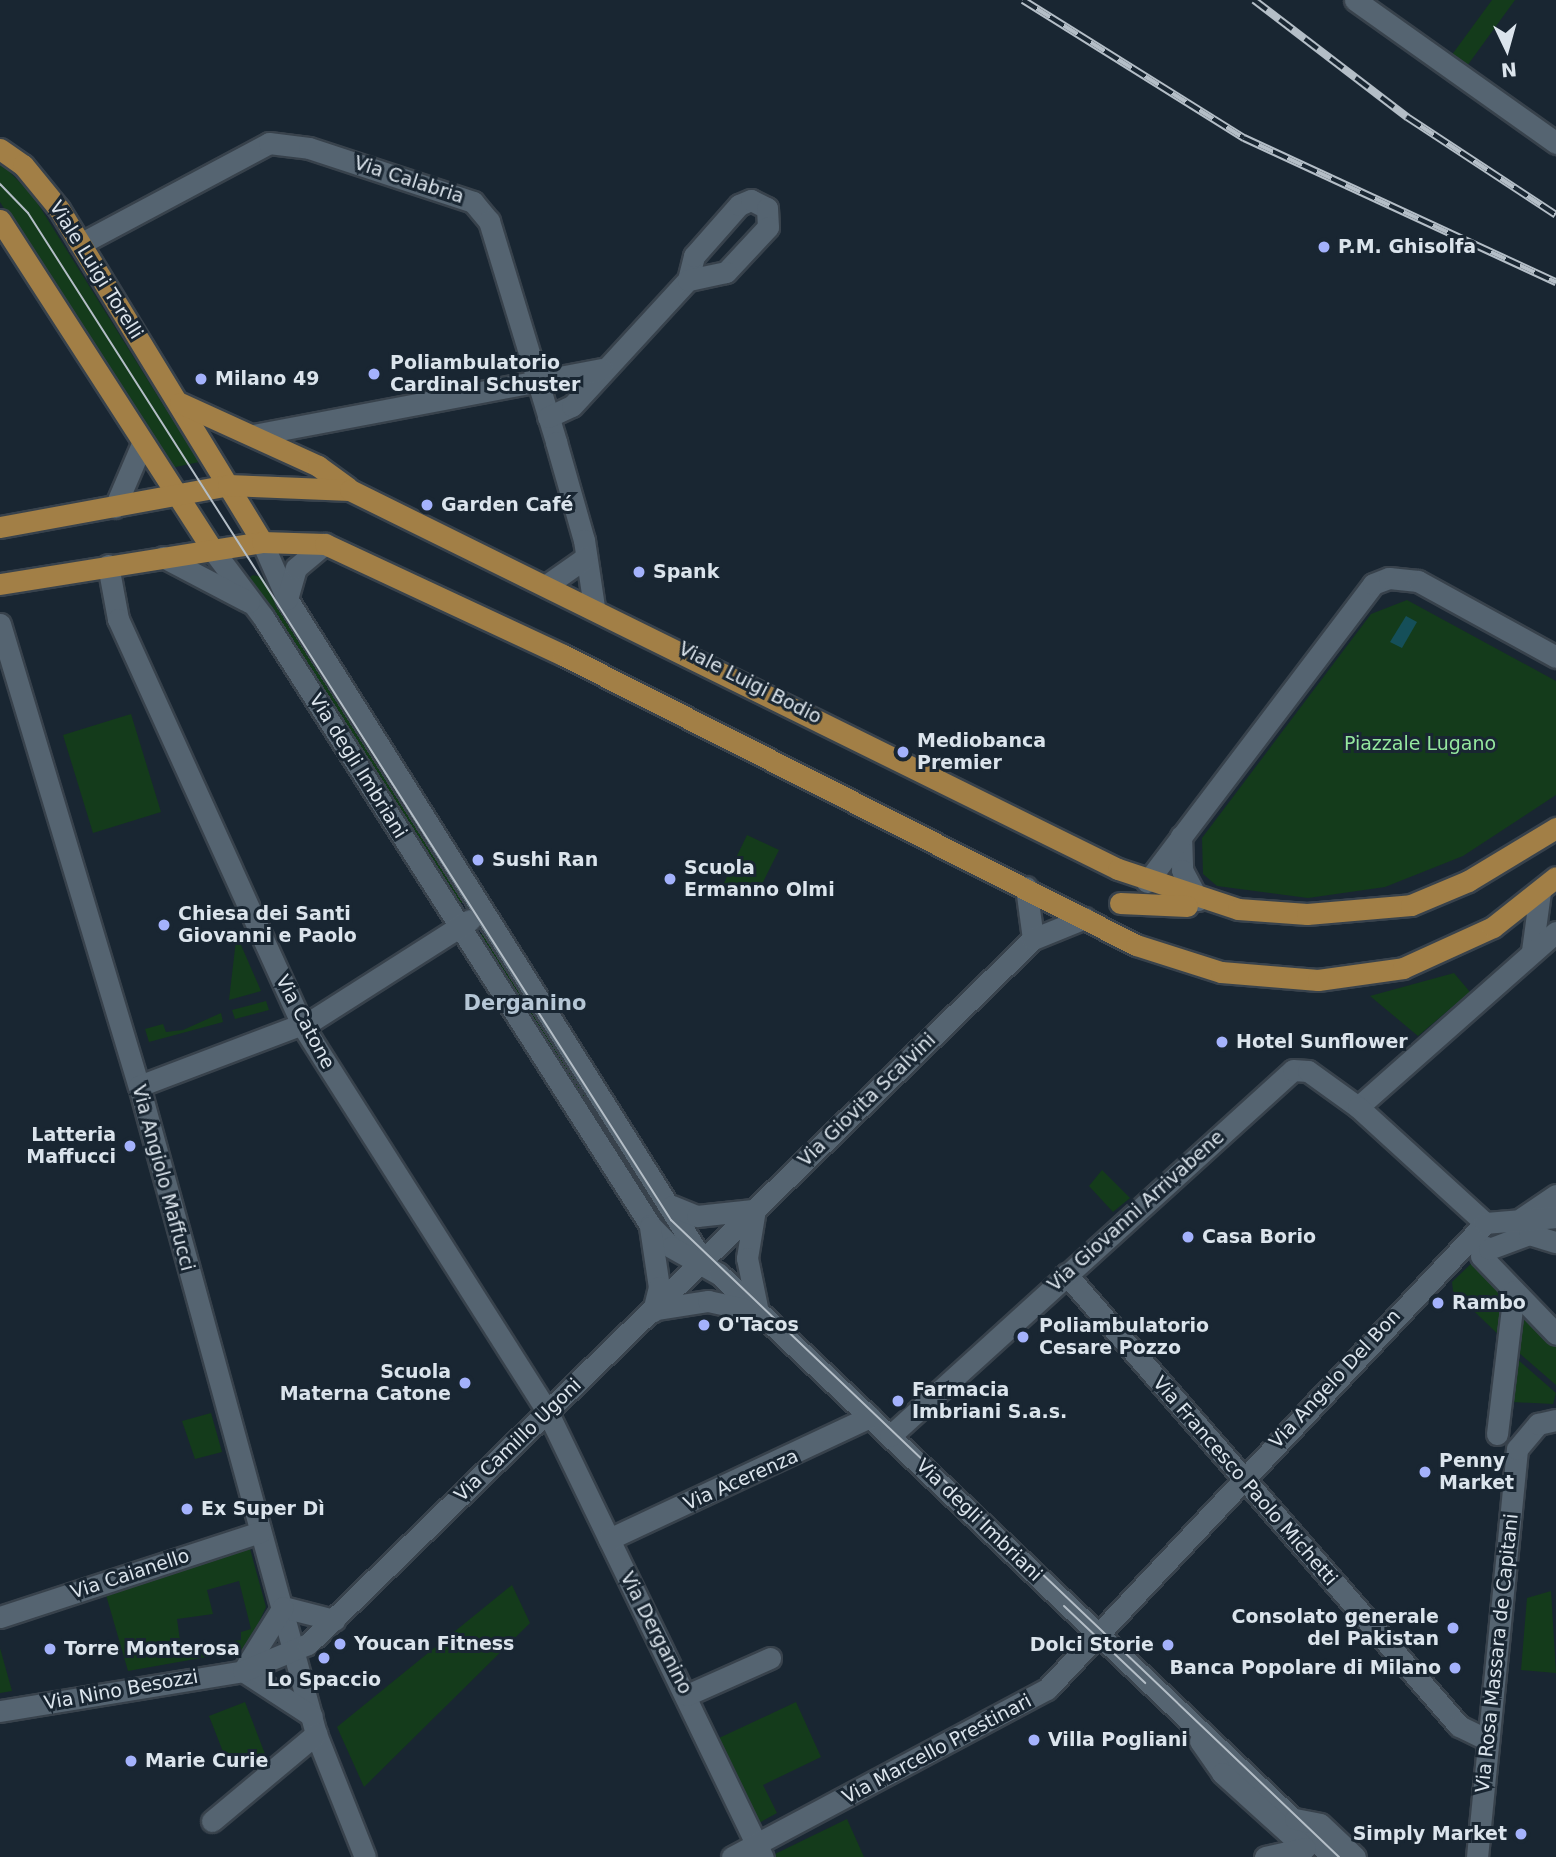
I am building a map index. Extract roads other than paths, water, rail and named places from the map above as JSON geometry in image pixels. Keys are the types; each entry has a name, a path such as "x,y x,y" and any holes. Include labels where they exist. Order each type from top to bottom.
{"main road":[{"name":"Viale Luigi Torelli","path":"0,149 43,187 180,403 262,542"},
{"path":"0,220 212,550"},
{"path":"180,403 318,466 350,490"},
{"path":"0,527 228,485 350,490"},
{"name":"Viale Luigi Bodio","path":"350,490 548,584 1147,882"},
{"path":"0,584 262,542 325,544 1085,918 1202,968 1328,980 1438,956 1493,927 1556,877"},
{"path":"1120,903 1307,914 1411,905 1471,880 1556,828"},
{"path":"1085,918 1120,903 1147,882 1198,900 1238,909"}],"street":[{"path":"1355,0 1556,143"},
{"name":"Via Calabria","path":"80,244 251,148 273,143 309,148 479,206 548,417 585,558 594,607"},
{"path":"548,417 572,406 688,279"},
{"path":"253,435 604,368"},
{"path":"115,507 142,444"},
{"name":"Via degli Imbriani","path":"262,542 287,599 672,1206 703,1261 1333,1857"},
{"path":"287,599 296,568 325,544"},
{"name":"Via degli Imbriani","path":"212,550 256,606 646,1219 671,1247 703,1261"},
{"path":"163,557 256,606"},
{"path":"548,584 585,558"},
{"name":"Via Catone","path":"108,565 118,618 302,1025 547,1411"},
{"path":"1147,882 1354,601 1378,581 1418,581 1556,657"},
{"name":"Via Angiolo Maffucci","path":"0,624 139,1086 314,1725 365,1857"},
{"path":"1181,836 1182,870 1198,900"},
{"path":"1026,887 1033,939"},
{"path":"1540,892 1551,925 1532,952 1358,1107 1485,1223 1556,1217"},
{"path":"139,1086 302,1025 484,911"},
{"name":"Via Giovita Scalvini","path":"703,1261 1033,939 1085,918"},
{"name":"Via Giovanni Arrivabene","path":"890,1436 1290,1072 1308,1071 1358,1107"},
{"path":"1522,1218 1556,1195"},
{"path":"672,1206 709,1216 756,1208"},
{"name":"Via degli Imbriani","path":"756,1208 748,1228 748,1277 767,1320"},
{"name":"Via degli Imbriani","path":"646,1219 658,1263 659,1300 651,1312"},
{"name":"Via Angelo Del Bon","path":"1242,1478 1485,1223"},
{"path":"1556,1241 1529,1234 1488,1248 1481,1256 1556,1334"},
{"name":"Via Camillo Ugoni","path":"296,1652 334,1620 703,1261"},
{"name":"Via Francesco Paolo Michetti","path":"1066,1274 1459,1727 1488,1740"},
{"path":"1497,1434 1514,1291"},
{"name":"Via degli Imbriani","path":"651,1312 675,1303 714,1301 767,1320"},
{"name":"Via Derganino","path":"547,1411 760,1850"},
{"name":"Via Acerenza","path":"609,1539 870,1417"},
{"name":"Via Rosa Massara de Capitani","path":"1477,1857 1517,1449 1538,1424 1556,1420"},
{"name":"Via Marcello Prestinari","path":"732,1857 760,1850 1019,1709 1047,1689 1242,1478"},
{"name":"Via Caianello","path":"0,1616 261,1532"},
{"path":"212,1821 314,1725 243,1671 282,1607 334,1620"},
{"name":"Via Nino Besozzi","path":"0,1711 243,1671 296,1652"},
{"path":"687,1695 770,1658"},
{"name":"Via degli Imbriani","path":"1190,1721 1218,1768 1305,1848 1333,1857"},
{"name":"Via degli Imbriani","path":"1288,1814 1320,1824 1355,1857"},
{"path":"1265,1857 1305,1848"}],"water":[{"path":"1406,616 1417,622 1402,648 1390,642"}],"tram line":[{"path":"0,184 28,213 671,1220 1339,1857"},
{"path":"1064,1606 1145,1683"}],"railway":[{"path":"1023,0 1244,138 1556,282"},
{"path":"1254,0 1407,117 1556,215"}],"place":[{"name":"P.M. Ghisolfa","path":"1324,247"},
{"name":"Poliambulatorio Cardinal Schuster","path":"374,374"},
{"name":"Milano 49","path":"201,379"},
{"name":"Garden Café","path":"427,505"},
{"name":"Spank","path":"639,572"},
{"name":"Mediobanca Premier","path":"903,752"},
{"name":"Sushi Ran","path":"478,860"},
{"name":"Scuola Ermanno Olmi","path":"670,879"},
{"name":"Chiesa dei Santi Giovanni e Paolo","path":"164,925"},
{"name":"Hotel Sunflower","path":"1222,1042"},
{"name":"Latteria Maffucci","path":"130,1146"},
{"name":"Casa Borio","path":"1188,1237"},
{"name":"Rambo","path":"1438,1303"},
{"name":"O'Tacos","path":"704,1325"},
{"name":"Poliambulatorio Cesare Pozzo","path":"1023,1337"},
{"name":"Scuola Materna Catone","path":"465,1383"},
{"name":"Farmacia Imbriani S.a.s.","path":"898,1401"},
{"name":"Penny Market","path":"1425,1472"},
{"name":"Ex Super Dì","path":"187,1509"},
{"name":"Consolato generale del Pakistan","path":"1453,1628"},
{"name":"Youcan Fitness","path":"340,1644"},
{"name":"Dolci Storie","path":"1168,1645"},
{"name":"Torre Monterosa","path":"50,1649"},
{"name":"Lo Spaccio","path":"324,1658"},
{"name":"Banca Popolare di Milano","path":"1455,1668"},
{"name":"Villa Pogliani","path":"1034,1740"},
{"name":"Marie Curie","path":"131,1761"},
{"name":"Simply Market","path":"1521,1834"}],"district":[{"name":"Derganino","path":"525,1003"}],"park label":[{"name":"Piazzale Lugano","path":"1420,744"}]}
